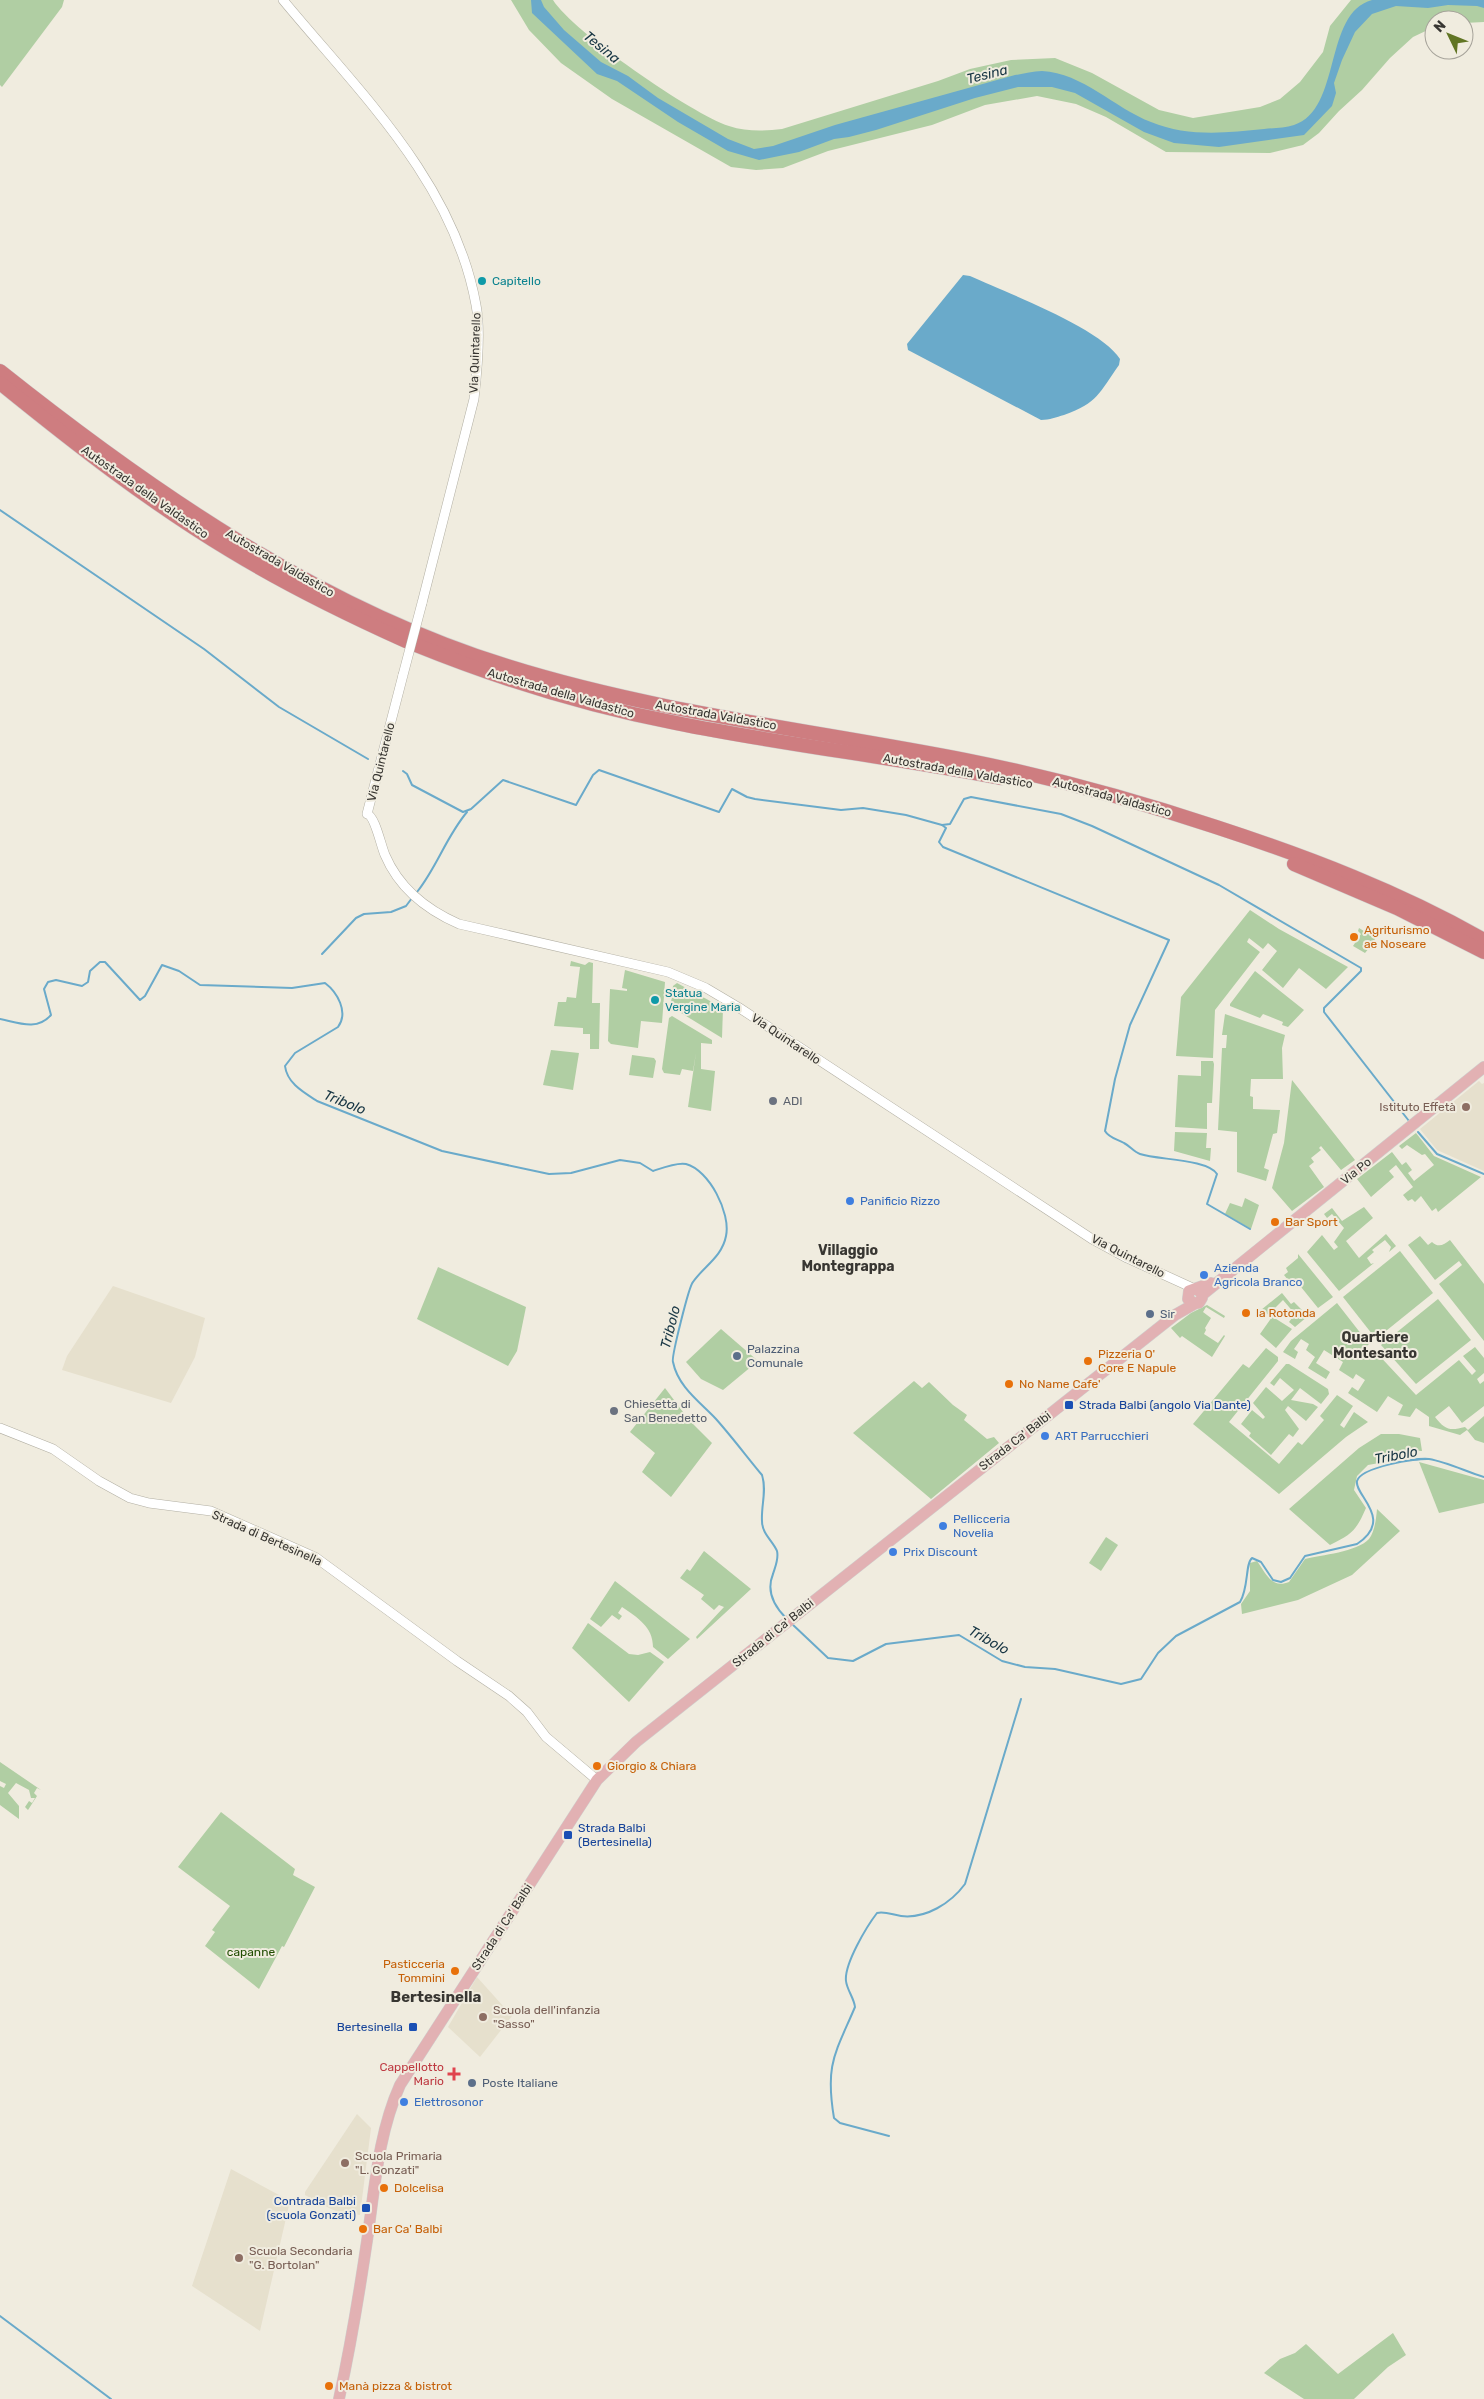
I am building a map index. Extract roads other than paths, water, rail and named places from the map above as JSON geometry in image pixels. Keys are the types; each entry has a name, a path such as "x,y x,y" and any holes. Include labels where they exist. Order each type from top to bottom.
{"highway":[{"name":"Autostrada Valdastico","path":"0,371 85,435 235,538 312,584 427,636 503,665 646,703 970,761 1136,801 1337,870 1402,899 1484,940"},
{"name":"Autostrada della Valdastico","path":"0,383 120,476 229,550 323,602 411,643 532,687 642,716 724,732 972,772 1041,786 1134,810 1224,838 1321,875 1397,908 1484,952"}],"main road":[{"name":"Via Po","path":"1194,1295 1228,1274 1484,1068"},
{"name":"Strada Ca' Balbi","path":"854,1568 1175,1315 1194,1295"},
{"name":"Strada di Ca' Balbi","path":"339,2399 357,2311 383,2136 391,2104 400,2085 597,1780 636,1742 854,1568"}],"street":[{"name":"Via Quintarello","path":"283,0 403,144 433,190 456,234 467,264 477,306 477,368 474,399 368,814 374,819 385,857 403,885 416,898 442,916 459,924 662,971 706,988 738,1007 1092,1239 1176,1280 1194,1295"},
{"name":"Strada di Bertesinella","path":"0,1428 53,1449 99,1481 130,1498 149,1503 211,1511 316,1557 509,1696 527,1712 546,1737 597,1780"}],"water":[{"name":"Tesina","path":"531,0 541,0 544,7 564,30 601,62 628,76 658,98 728,139 754,149 773,146 835,125 1015,75 1039,71 1057,73 1071,78 1085,84 1137,116 1178,130 1207,133 1287,127 1309,116 1320,101 1338,41 1346,23 1357,8 1372,0 1484,0 1484,8 1448,5 1428,8 1396,6 1372,14 1355,32 1342,60 1334,83 1336,93 1332,106 1304,135 1219,147 1174,143 1144,132 1075,93 1052,87 1018,87 975,98 876,130 834,139 799,152 759,160 728,151 678,122 617,81 597,74 532,13"},
{"path":"963,275 970,276 1052,312 1094,335 1110,347 1120,359 1119,365 1097,396 1075,411 1047,420 1041,420 908,350 907,344"}],"waterway":[{"path":"0,510 204,649 279,707 368,759"},
{"path":"403,771 407,774 412,785 463,812 471,809 503,780 576,805 593,775 599,770 719,812 732,789 755,799 841,810 863,808 906,815 942,825 950,824 964,799 971,797 1061,814 1092,826 1219,885 1361,968 1361,971 1324,1008 1324,1012 1409,1121"},
{"path":"417,892 467,812"},
{"path":"942,825 946,828 939,842 943,847 1169,940 1130,1025 1115,1079 1105,1131 1111,1137 1126,1144 1140,1154 1203,1165 1212,1169 1217,1174 1207,1204 1250,1229"},
{"path":"322,954 356,918 364,914 391,912 406,906 412,898"},
{"name":"Tribolo","path":"0,1019 21,1024 34,1024 46,1020 51,1015 44,989 48,982 56,980 82,986 88,982 90,971 100,962 105,962 140,1000 145,996 162,965 179,971 200,985 292,988 325,983 334,992 340,1003 342,1009 341,1021 338,1027 295,1053 285,1066 292,1082 317,1101 442,1151 549,1174 571,1173 620,1160 640,1163 653,1171 678,1164 686,1164 695,1168 710,1183 722,1205 727,1227 726,1236 717,1256 697,1276 691,1286 677,1336 673,1362 685,1387 716,1419 762,1475 764,1487 762,1526 777,1551 770,1586 772,1598 786,1618"},
{"path":"1418,1132 1437,1154 1484,1174"},
{"name":"Tribolo","path":"791,1623 828,1658 853,1661 886,1644 959,1635 1002,1661 1025,1667 1055,1669 1121,1684 1141,1679 1158,1653 1176,1636 1240,1602 1245,1590 1248,1565 1252,1558 1261,1562 1273,1580 1281,1582 1290,1578 1305,1556 1357,1544 1368,1535 1373,1526 1373,1517 1358,1487 1357,1481 1368,1472 1390,1464 1429,1459 1443,1462 1484,1477"},
{"path":"889,2136 840,2123 834,2118 831,2100 831,2072 837,2049 855,2007 846,1981 846,1974 852,1955 877,1913 883,1912 901,1916 920,1915 945,1903 965,1884 1021,1699"},
{"path":"0,2316 111,2399"}],"place":[{"name":"Capitello","path":"482,281"},
{"name":"Agriturismo ae Noseare","path":"1354,937"},
{"name":"Statua Vergine Maria","path":"655,1000"},
{"name":"ADI","path":"773,1101"},
{"name":"Istituto Effetà","path":"1466,1107"},
{"name":"Panificio Rizzo","path":"850,1201"},
{"name":"Bar Sport","path":"1275,1222"},
{"name":"Azienda Agricola Branco","path":"1204,1275"},
{"name":"la Rotonda","path":"1246,1313"},
{"name":"Sir","path":"1150,1314"},
{"name":"Palazzina Comunale","path":"737,1356"},
{"name":"Pizzeria O' Core E Napule","path":"1088,1361"},
{"name":"No Name Cafe'","path":"1009,1384"},
{"name":"Strada Balbi (angolo Via Dante)","path":"1069,1405"},
{"name":"Chiesetta di San Benedetto","path":"614,1411"},
{"name":"ART Parrucchieri","path":"1045,1436"},
{"name":"Pellicceria Novelia","path":"943,1526"},
{"name":"Prix Discount","path":"893,1552"},
{"name":"Giorgio & Chiara","path":"597,1766"},
{"name":"Strada Balbi (Bertesinella)","path":"568,1835"},
{"name":"Pasticceria Tommini","path":"455,1971"},
{"name":"Scuola dell'infanzia \"Sasso\"","path":"483,2017"},
{"name":"Bertesinella","path":"413,2027"},
{"name":"Cappellotto Mario","path":"454,2074"},
{"name":"Poste Italiane","path":"472,2083"},
{"name":"Elettrosonor","path":"404,2102"},
{"name":"Scuola Primaria \"L. Gonzati\"","path":"345,2163"},
{"name":"Dolcelisa","path":"384,2188"},
{"name":"Contrada Balbi (scuola Gonzati)","path":"366,2208"},
{"name":"Bar Ca' Balbi","path":"363,2229"},
{"name":"Scuola Secondaria \"G. Bortolan\"","path":"239,2258"},
{"name":"Manà pizza & bistrot","path":"329,2386"}],"district":[{"name":"Villaggio Montegrappa","path":"848,1258"},
{"name":"Quartiere Montesanto","path":"1375,1345"},
{"name":"Bertesinella","path":"436,1997"}],"park label":[{"name":"capanne","path":"251,1952"}]}
